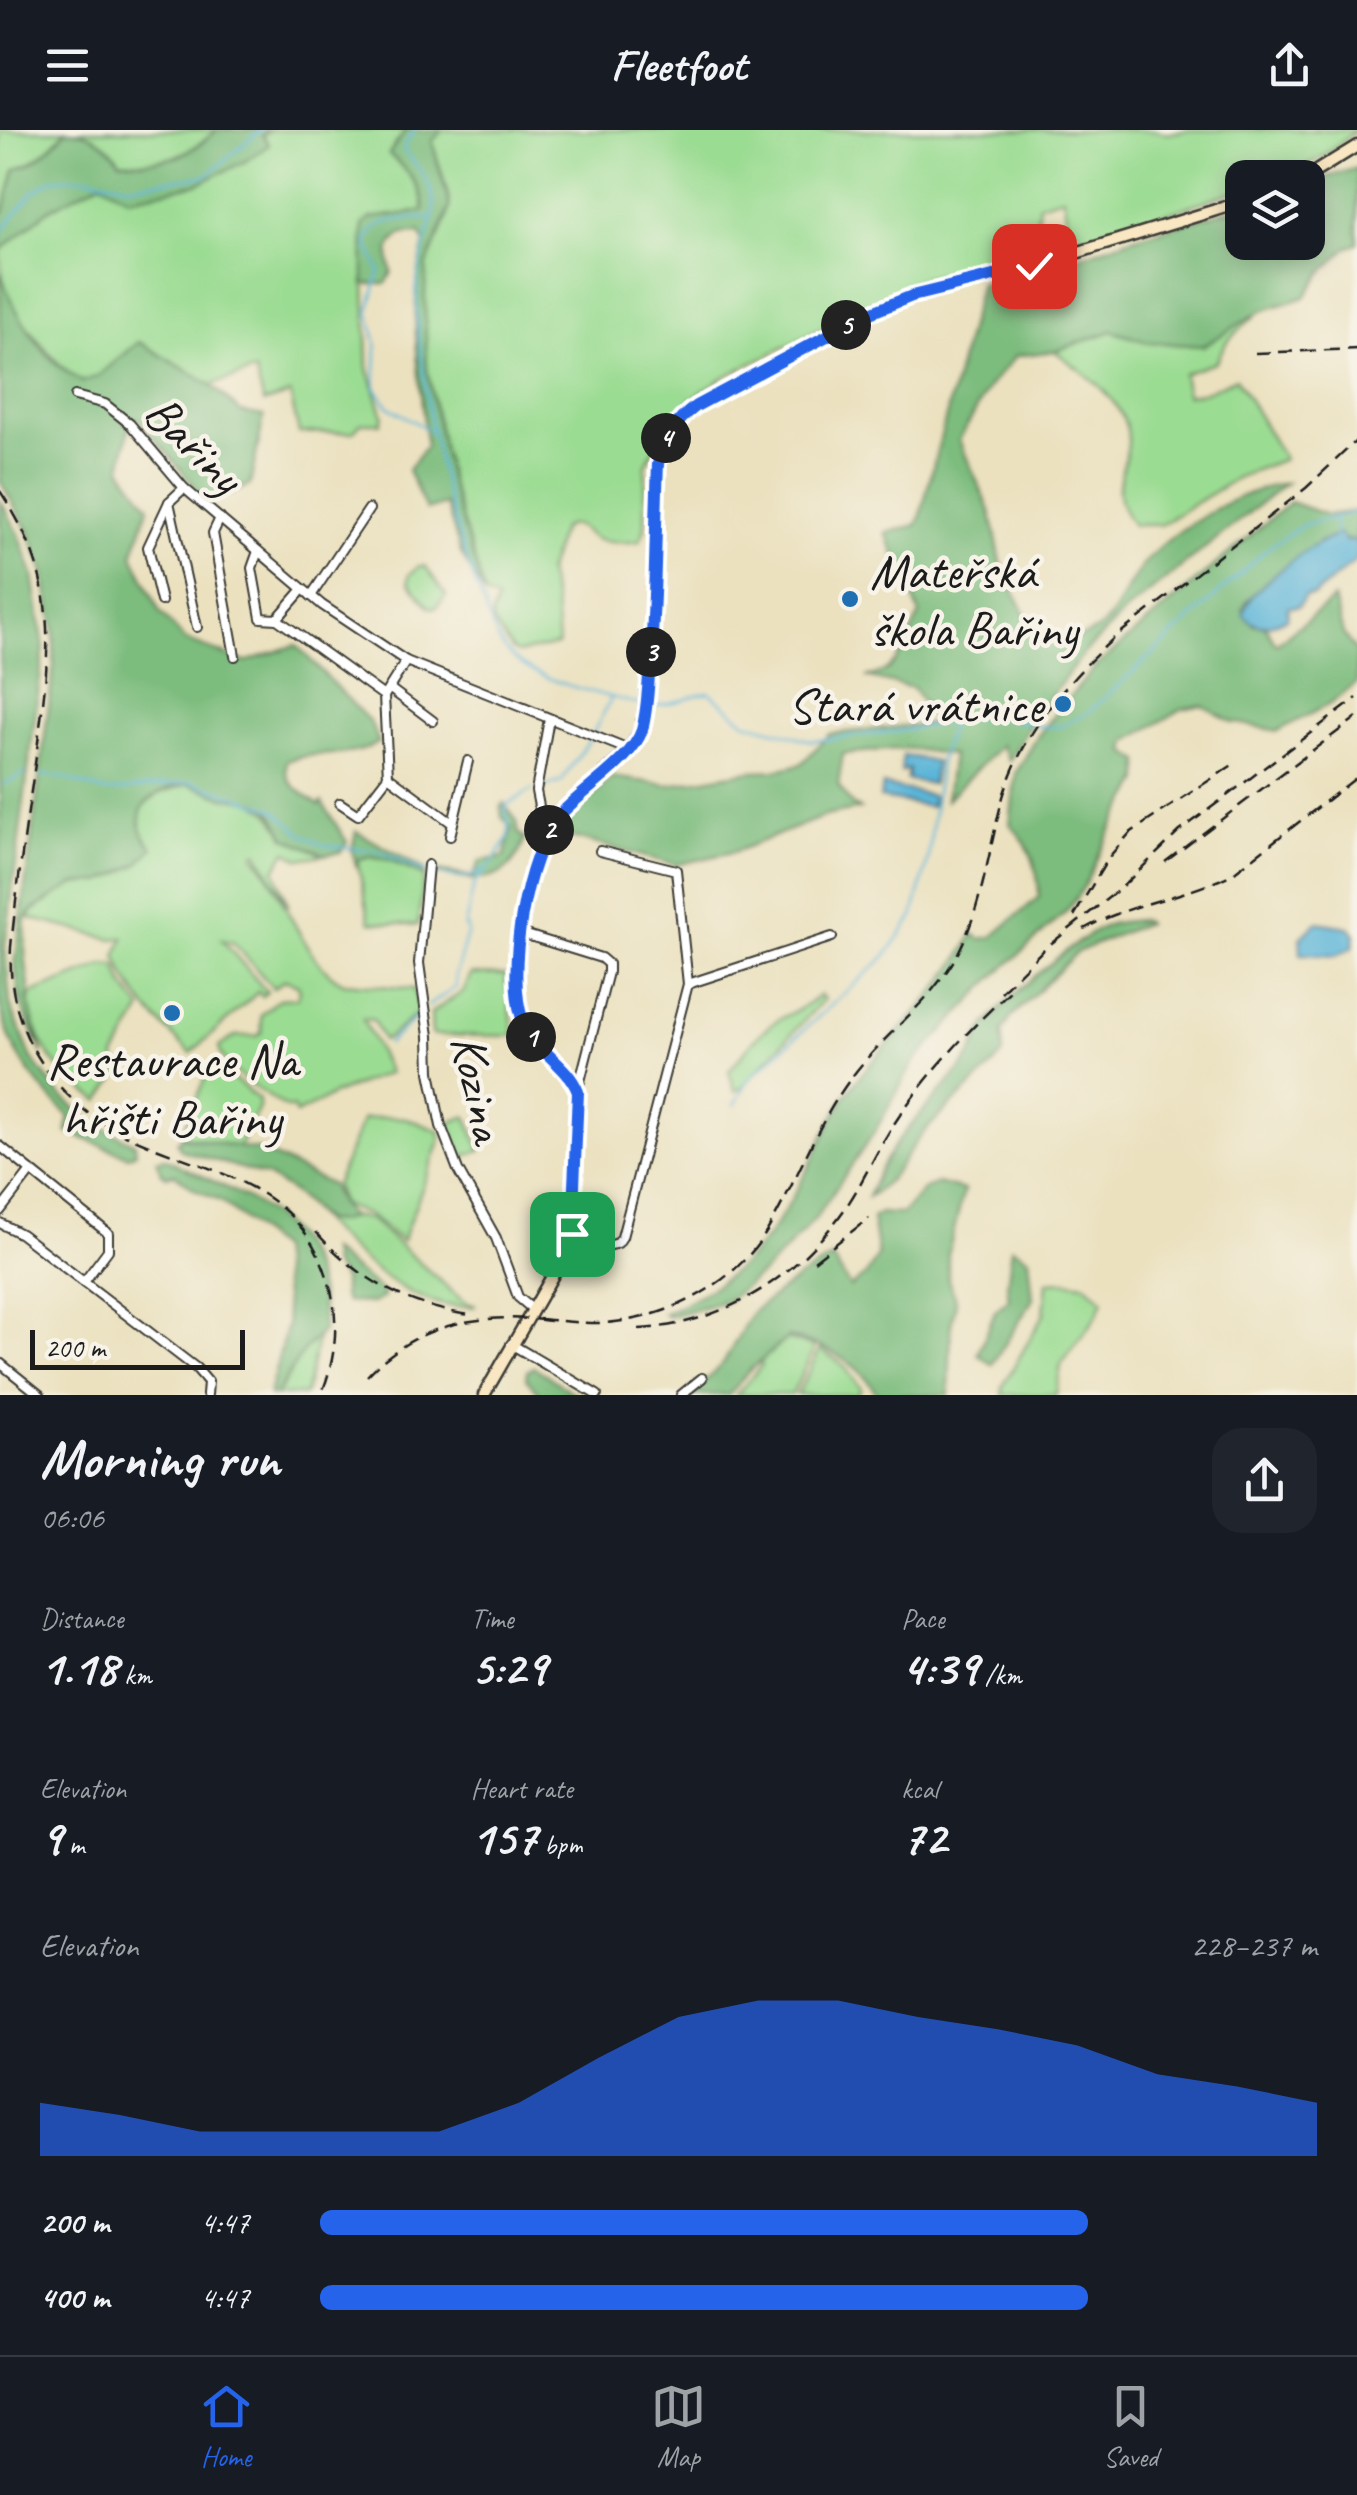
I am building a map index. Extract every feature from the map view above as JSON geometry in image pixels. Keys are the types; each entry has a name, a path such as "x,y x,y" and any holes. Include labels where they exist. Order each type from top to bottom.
{"main road":[{"path":"1325,166 1357,146"},
{"name":"Kozina","path":"484,1395 565,1254 572,1234 578,1089 534,1041 523,1022 516,985 520,933 532,868 545,837 558,816 640,735 652,642 658,464 668,434 681,417 739,382 870,313 912,296 1027,268 1225,207"}],"street":[{"name":"Bařiny","path":"75,396 105,404 130,424 184,488 303,589 406,661 628,750"},
{"path":"160,601 148,546 169,502 184,488"},
{"path":"169,502 198,628"},
{"path":"312,596 368,510"},
{"path":"220,518 213,533 235,656"},
{"name":"Bařiny","path":"258,551 252,568 261,618 278,619 433,721"},
{"path":"278,619 303,589"},
{"path":"340,802 358,815 388,776 386,692 406,661"},
{"path":"545,837 536,791 549,720"},
{"path":"450,836 468,761"},
{"path":"388,776 452,822"},
{"path":"572,1234 608,1246 622,1237 688,984 676,870 600,851"},
{"name":"Kozina","path":"428,865 420,974 440,1126 458,1170 496,1238 518,1298 531,1308"},
{"name":"Kozina","path":"520,933 601,958 608,964 578,1089"},
{"path":"688,984 832,938"},
{"path":"0,1146 108,1234 108,1250 84,1282"},
{"path":"0,1211 31,1171"},
{"path":"0,1222 206,1377 207,1395"},
{"path":"511,1344 598,1395"},
{"path":"0,1363 40,1395"},
{"path":"682,1395 702,1378"}],"green space":[{"path":"0,130 66,130 44,153 15,170 4,211 0,213"},
{"path":"66,130 97,139 120,161 144,162 177,157 217,130 270,130 262,135 269,145 198,184 129,198 101,182 48,210 0,251 0,213 4,211 15,170 38,158"},
{"path":"77,130 217,130 173,157 134,163 120,161 101,142"},
{"path":"270,130 406,130 389,154 418,187 423,212 371,218 363,224 368,368 383,416 380,423 361,423 353,432 299,433 290,394 264,403 255,371 211,385 139,342 98,376 83,382 68,372 13,305 0,251 48,210 102,181 129,197 244,162 268,145 262,135"},
{"path":"406,130 443,130 432,141 450,207 427,264 427,369 449,478 485,595 461,553 446,504 426,510 408,470 426,446 416,318 425,243 420,233 403,234 391,246 392,272 386,284 364,284 363,224 371,218 423,211 418,187 389,154"},
{"path":"443,130 1356,130 1317,160 1225,160 1225,194 1047,252 1039,245 1041,233 1067,220 1063,197 1039,204 1035,240 1028,241 1029,252 1023,256 921,279 722,378 666,423 646,465 645,529 640,541 603,541 574,525 562,528 547,573 555,605 558,645 518,653 493,623 497,601 485,595 432,406 425,341 426,274 449,208 432,140"},
{"path":"1357,168 1357,243 1346,248 1305,297 1259,312 1203,346 1147,342 1112,331 1055,351 1016,356 991,384 959,440 991,513 1001,562 1028,621 1056,642 1078,638 1105,623 1147,560 1175,535 1230,501 1286,483 1125,612 1084,653 1033,720 1009,761 1001,745 946,800 952,755 905,748 843,754 838,785 852,805 860,809 825,816 737,851 676,865 557,833 612,777 669,785 777,770 801,764 830,734 935,723 913,688 866,677 894,663 920,614 886,533 916,525 920,518 980,284 1029,274 1225,211 1225,260 1325,260 1325,178"},
{"path":"0,272 13,303 43,349 83,382 98,376 139,342 211,385 241,412 264,416 250,485 208,503 138,418 130,424 121,468 149,506 133,555 160,612 185,640 245,662 296,645 370,722 379,742 357,752 287,761 290,781 319,805 322,802 347,842 341,852 324,855 285,837 273,815 262,805 195,786 173,786 146,803 140,824 153,848 137,865 101,882 75,884 33,910 26,919 30,995 27,997 42,1054 20,1002 15,965 54,664 54,629 44,572 28,530 0,481"},
{"path":"1259,312 1227,341 1216,362 1183,374 1187,395 1205,392 1236,378 1284,459 1238,477 1160,525 1133,525 1119,494 1128,445 1122,416 1101,388 1055,351 1112,331 1147,342 1203,346"},
{"path":"0,500 19,534 33,575 44,648 5,946 10,1005 32,1059 59,1094 89,1120 135,1144 136,1152 128,1156 67,1132 69,1116 17,1052 0,1005"},
{"path":"1290,502 1327,515 1357,511 1357,541 1321,541 1247,600 1243,609 1253,624 1265,626 1276,644 1334,599 1343,634 1357,653 1357,683 1330,704 1277,731 1232,722 1202,705 1182,709 1128,741 1126,753 1140,761 1140,781 1067,911 994,977 914,1062 875,1131 815,1219 766,1270 728,1300 668,1317 663,1314 716,1285 754,1252 799,1186 848,1092 948,975 973,934 981,939 992,937 1039,897 1032,857 1010,824 1016,773 1039,734 1096,666"},
{"path":"425,566 446,595 436,608 429,607 409,582 409,575"},
{"path":"188,784 257,804 268,812 285,837 324,855 300,859 286,851 275,870 289,907 257,852 254,855 305,943 330,974 344,983 414,989 420,1011 388,1038 383,1040 373,1020 363,1019 389,1073 296,1114 293,1108 286,1108 236,1073 219,1047 235,1036 257,1036 262,1032 261,1015 279,999 297,998 298,985 285,980 273,988 234,943 222,940 267,992 262,996 258,992 191,1053 130,984 116,956 124,938 112,939 29,918 33,911 75,883 112,878 137,865 149,851 139,828 141,807 158,794"},
{"path":"504,803 517,822 518,833 525,839 510,866 489,878 463,878 433,873 473,877 480,861 504,857 512,828 502,817"},
{"path":"356,831 425,870 424,876 371,856 359,859 356,865 352,850"},
{"path":"366,856 389,860 424,876 418,925 370,922 358,865 359,859"},
{"path":"1114,923 1146,923 1077,952 1012,1016 1002,1032 1003,1054 934,1122 892,1175 868,1197 898,1141 967,1061 980,1034 1003,1006 1060,956 1096,931"},
{"path":"104,965 116,966 124,986 142,1009 115,1057 117,1076 100,1101 69,1078 53,1060 40,1039 30,1003 35,992"},
{"path":"471,974 505,975 514,1034 432,1035 431,1013 464,991"},
{"path":"820,995 824,999 735,1091 729,1071 755,1040 772,1024"},
{"path":"218,1070 259,1100 259,1108 239,1147 181,1135 206,1076"},
{"path":"466,1116 481,1150 463,1157 449,1123"},
{"path":"406,1118 439,1131 441,1139 402,1241 368,1215 342,1205 335,1185 363,1119"},
{"path":"182,1137 262,1151 331,1185 351,1217 325,1221 291,1191 266,1176 181,1150 177,1142"},
{"path":"165,1158 252,1201 276,1218 310,1262 320,1293 323,1331 304,1350 276,1395 269,1395 287,1324 279,1249 221,1201 194,1189 175,1174 166,1176 157,1160"},
{"path":"937,1183 964,1190 948,1254 948,1279 956,1302 951,1325 949,1395 877,1395 861,1373 840,1356 788,1337 748,1372 729,1395 692,1395 724,1362 752,1312 832,1258 850,1287 866,1275 878,1256 872,1218 880,1213 902,1214 923,1190"},
{"path":"311,1210 327,1220 370,1219 464,1302 476,1306 430,1301 407,1291 364,1261"},
{"path":"1012,1247 1029,1258 1033,1299 992,1365 978,1354 995,1311 1009,1299"},
{"path":"330,1251 383,1292 383,1297 373,1303 346,1302 343,1279 332,1265"},
{"path":"1047,1282 1085,1284 1103,1300 1096,1317 1061,1365 1056,1395 1003,1395 1003,1386 1044,1314"},
{"path":"318,1335 305,1395 276,1395 304,1350"},
{"path":"786,1339 815,1347 792,1395 736,1395 762,1365 759,1363"},
{"path":"820,1349 842,1364 861,1388 857,1395 797,1395"},
{"path":"534,1367 579,1395 541,1395 526,1378 527,1371"}],"water":[{"path":"1339,534 1345,541 1357,541 1357,560 1314,595 1305,596 1299,606 1288,607 1287,618 1281,621 1260,625 1244,616 1251,597 1272,576 1308,549"},
{"path":"903,755 936,762 932,784 907,780 909,769 901,772"},
{"path":"883,785 933,796 931,807 880,798"},
{"path":"1317,922 1349,927 1355,934 1352,948 1336,956 1301,954 1300,937"}],"waterway":[{"path":"0,234 31,194 52,179 87,177 129,185 206,176 261,130"},
{"path":"415,130 404,151 430,187 433,201 417,284 427,397 452,513 490,621 507,652 527,667 574,687 641,705"},
{"path":"432,218 384,223 370,235 367,244 380,270 369,311 377,347 375,388 389,407 432,432"},
{"path":"649,705 709,692 745,722 812,741 973,718 1062,726 1089,712 1268,548 1303,525 1357,512"},
{"path":"1334,516 1336,535"},
{"path":"540,788 561,782 612,697"},
{"path":"735,1105 748,1080 885,957 913,917 928,860 940,760 952,720"},
{"path":"5,784 25,773"},
{"path":"42,775 106,792 191,782 274,809 322,845 378,851 426,872"},
{"path":"493,861 509,836 505,806 532,790"},
{"path":"428,1006 456,987 474,884 493,862"},
{"path":"430,873 465,877 484,869"},
{"path":"387,1044 423,1011"}],"railway":[{"path":"1255,353 1357,349"},
{"path":"539,1319 606,1323 659,1312 721,1281 754,1249 851,1078 936,986 959,951 980,895 1011,774 1048,710 1115,637 1306,488 1357,440"},
{"path":"0,491 34,559 47,623 44,690 11,947 12,984 20,1020 45,1068 73,1100 96,1118 141,1142 238,1180 293,1218 314,1246 332,1297 335,1339 321,1395"},
{"path":"1001,992 1043,950 1122,887 1180,831 1357,698"},
{"path":"1165,862 1357,717"},
{"path":"1074,916 1109,857 1130,833 1237,762"},
{"path":"1084,929 1232,874 1357,777"},
{"path":"639,1329 700,1318 728,1307 755,1294 803,1257 844,1210 891,1129 924,1082 1015,986"},
{"path":"814,1261 869,1218"},
{"path":"316,1232 349,1264 386,1288 425,1305 470,1315"},
{"path":"367,1376 406,1344 451,1325 499,1318 550,1321"}],"place":[{"name":"Mateřská škola Bařiny","path":"850,599"},
{"name":"Stará vrátnice","path":"1063,704"},
{"name":"Restaurace Na hřišti Bařiny","path":"172,1013"}],"route":[{"path":"572,1234 578,1092 571,1078 527,1032 518,1004 516,964 532,868 545,837 558,816 638,739 642,728 652,642 658,464 665,440 681,417 696,406 870,313 912,296 1034,266"}]}
